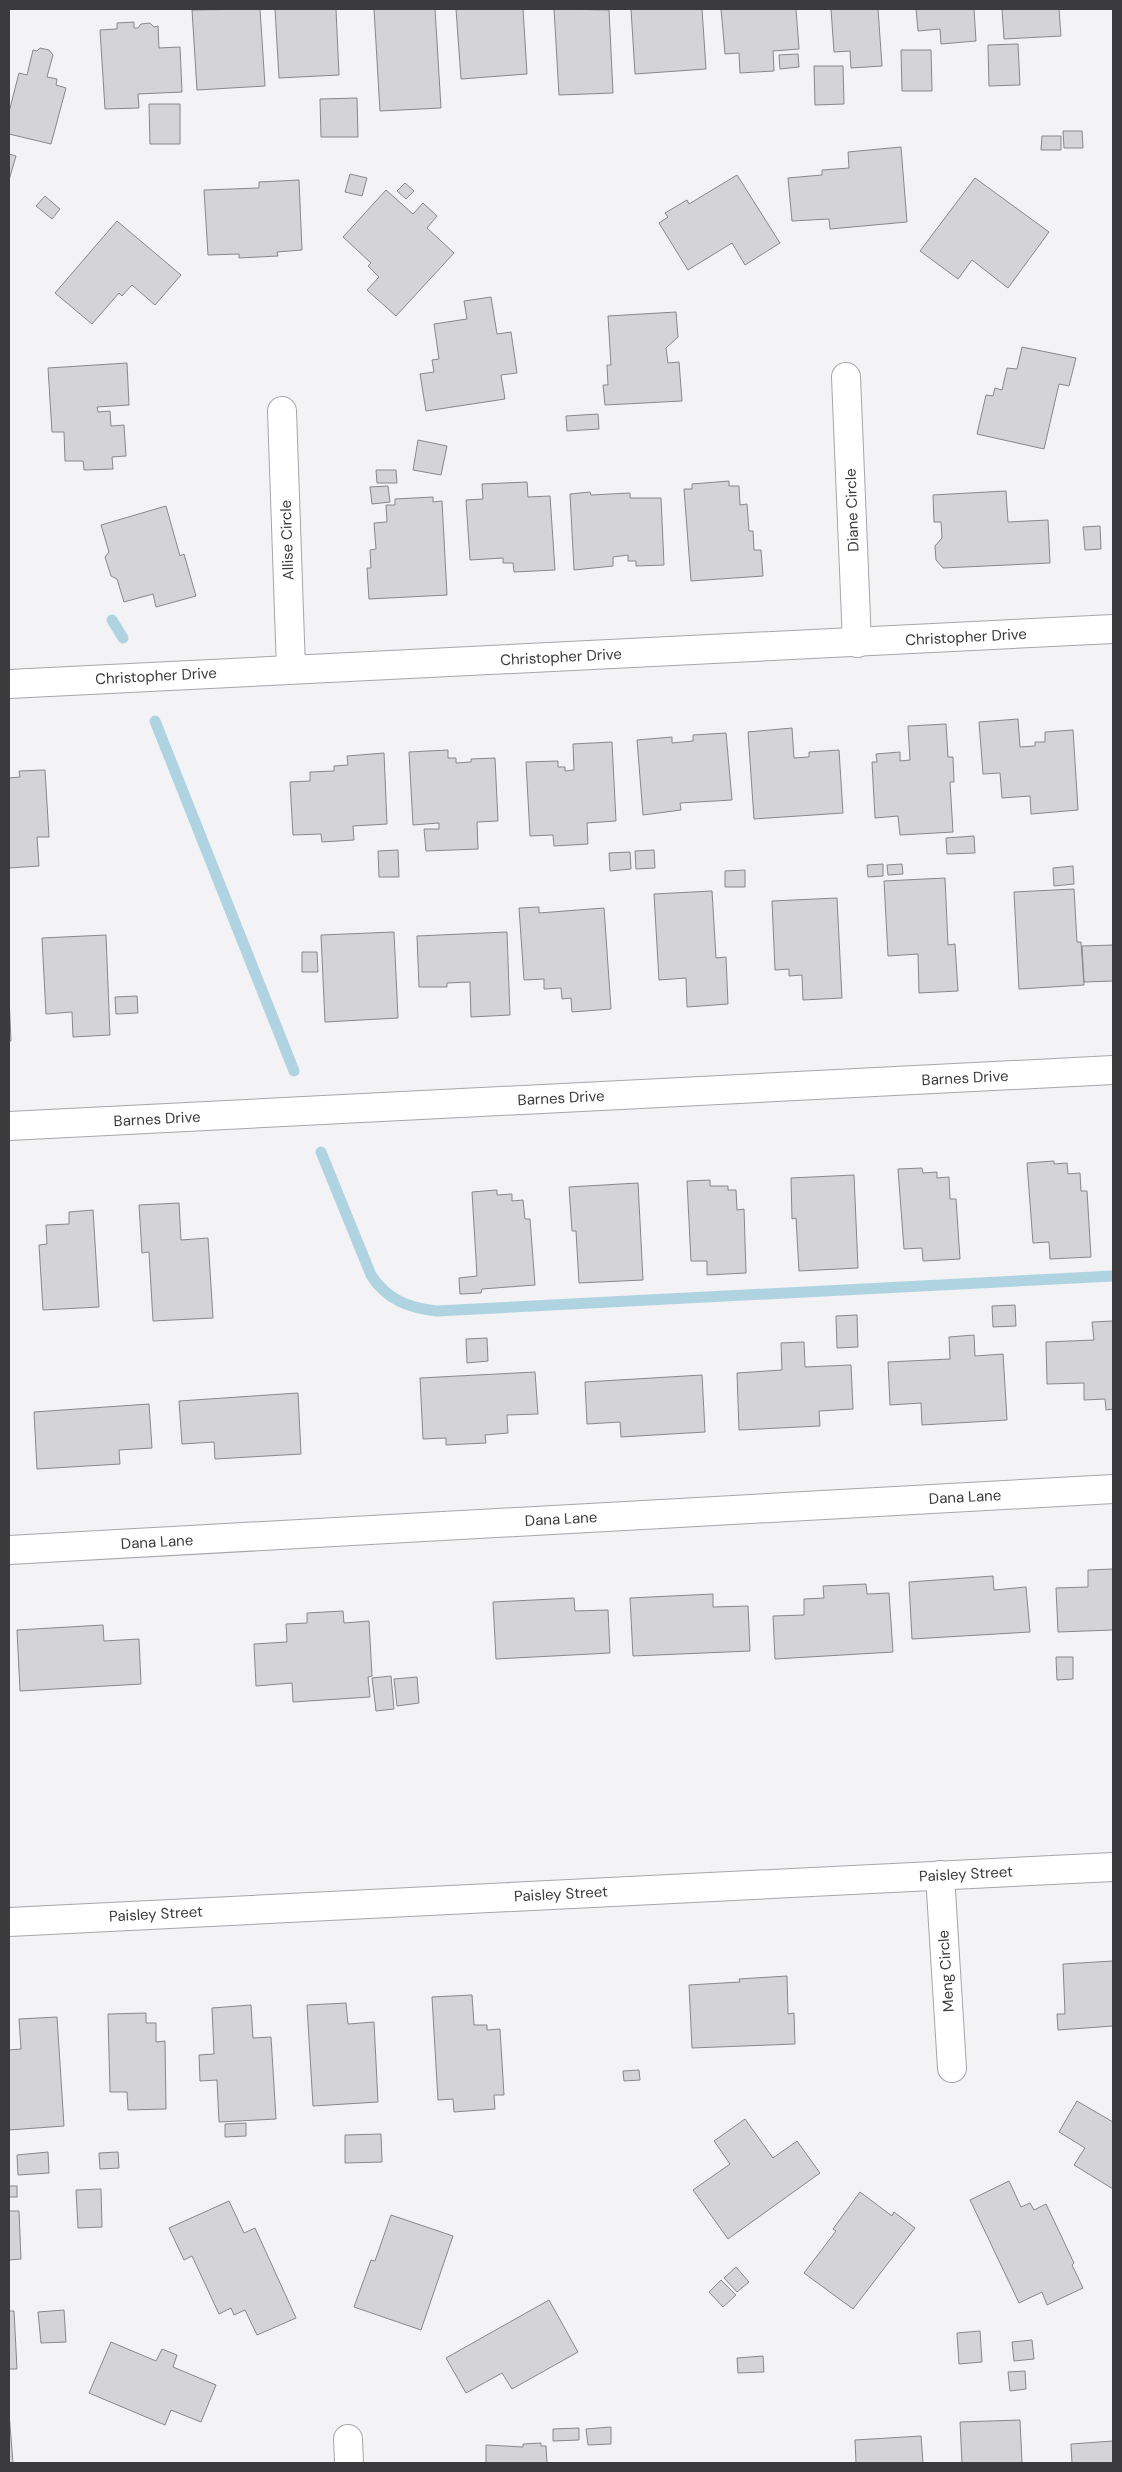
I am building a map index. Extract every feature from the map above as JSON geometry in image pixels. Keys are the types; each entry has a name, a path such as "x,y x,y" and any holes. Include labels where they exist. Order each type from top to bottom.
{"street":[{"name":"Diane Circle","path":"846,377 857,643"},
{"name":"Allise Circle","path":"282,411 291,669"},
{"name":"Christopher Drive","path":"9,684 1113,629"},
{"name":"Barnes Drive","path":"9,1126 1113,1070"},
{"name":"Dana Lane","path":"9,1550 1113,1488"},
{"name":"Paisley Street","path":"9,1922 1113,1867"},
{"name":"Meng Circle","path":"940,1876 952,2068"}],"building":[{"path":"260,9 265,86 197,90 192,10"},
{"path":"275,9 336,9 339,75 279,78"},
{"path":"374,9 435,9 441,108 380,111"},
{"path":"456,9 523,9 527,74 461,79"},
{"path":"554,9 609,10 613,93 559,95"},
{"path":"631,9 702,9 706,69 635,74"},
{"path":"721,9 796,9 799,49 773,51 774,71 740,73 739,53 725,54"},
{"path":"831,9 878,9 882,66 851,68 850,51 834,52"},
{"path":"916,9 974,9 976,41 941,44 940,29 918,31"},
{"path":"1002,9 1059,9 1061,36 1004,39"},
{"path":"134,22 134,28 138,28 141,24 150,23 154,27 158,26 159,48 180,47 182,92 138,94 139,108 105,109 100,30 117,29 117,23"},
{"path":"1018,44 1020,85 989,86 988,45"},
{"path":"40,48 49,50 53,55 47,77 57,79 56,85 66,88 51,144 9,134 9,112 19,73 27,75 33,50 37,51"},
{"path":"901,50 931,50 932,91 902,91"},
{"path":"798,54 799,67 780,69 779,55"},
{"path":"814,66 843,66 844,104 815,105"},
{"path":"357,98 358,137 321,137 320,99"},
{"path":"149,104 180,104 180,144 150,144"},
{"path":"1063,131 1082,131 1083,148 1064,148"},
{"path":"1042,136 1061,136 1061,150 1041,150"},
{"path":"901,147 907,222 830,229 829,219 792,221 788,178 822,175 822,170 849,168 848,152"},
{"path":"9,154 16,156 9,180"},
{"path":"350,174 367,178 362,196 345,192"},
{"path":"737,175 780,243 745,265 732,243 688,270 659,223 668,217 665,213 687,200 689,204"},
{"path":"975,178 1049,232 1008,288 972,260 958,279 920,251"},
{"path":"299,180 302,250 277,252 278,256 239,258 239,254 208,255 204,190 259,188 259,182"},
{"path":"405,183 414,191 406,199 397,191"},
{"path":"386,190 413,214 423,203 437,216 427,228 454,253 396,316 367,290 379,277 368,266 371,263 343,237"},
{"path":"45,196 60,209 52,219 36,206"},
{"path":"117,221 181,275 155,305 132,285 122,296 119,293 92,324 55,293"},
{"path":"491,297 497,334 511,332 517,373 501,375 505,399 426,411 420,374 434,372 432,360 439,359 434,324 467,319 464,301"},
{"path":"676,312 678,337 666,348 668,363 679,362 682,401 605,405 603,385 608,385 607,365 611,365 608,316"},
{"path":"1022,347 1076,358 1069,386 1059,384 1044,449 977,434 986,395 993,396 995,388 1002,390 1007,368 1017,369"},
{"path":"127,363 129,405 97,407 98,412 110,411 111,426 124,425 126,456 112,457 113,469 84,470 83,461 65,461 64,432 52,432 48,368"},
{"path":"598,414 599,429 567,431 566,416"},
{"path":"418,440 447,446 441,475 413,470"},
{"path":"376,470 396,470 397,483 377,483"},
{"path":"729,481 729,486 739,486 740,505 747,504 749,531 753,531 754,550 761,550 763,576 691,581 684,489 692,489 692,484"},
{"path":"527,482 528,497 550,496 555,570 514,572 513,563 503,563 503,558 470,560 466,500 483,499 482,484"},
{"path":"388,486 390,502 372,504 370,487"},
{"path":"1006,491 1008,522 1048,520 1050,563 943,568 936,560 935,546 942,538 941,522 934,522 933,495"},
{"path":"590,492 591,495 630,493 630,498 661,498 664,565 636,566 636,561 628,561 628,555 613,557 613,566 574,570 570,494"},
{"path":"433,497 433,502 442,501 447,595 369,599 367,568 371,568 370,550 376,549 374,523 387,522 386,505 395,505 395,499"},
{"path":"166,506 180,556 184,554 196,596 156,607 153,594 124,602 117,579 111,576 105,557 109,552 101,525"},
{"path":"1100,526 1101,549 1085,550 1083,527"},
{"path":"1018,719 1020,747 1035,746 1035,742 1045,742 1045,732 1073,730 1078,810 1031,814 1030,796 1002,798 1000,773 983,774 979,722"},
{"path":"946,724 948,757 953,757 954,782 950,782 953,832 900,835 898,816 875,818 872,762 877,762 876,754 900,752 900,761 910,760 908,726"},
{"path":"792,728 794,758 809,757 809,752 839,750 843,813 754,819 748,732"},
{"path":"726,733 732,800 680,803 681,810 643,815 637,740 672,737 672,743 693,741 693,735"},
{"path":"612,742 616,821 587,823 588,844 554,846 553,835 530,836 526,762 558,761 558,767 565,767 565,771 574,770 573,744"},
{"path":"448,750 448,758 456,758 456,763 471,762 471,759 495,758 498,821 477,822 478,849 426,851 424,829 439,829 439,823 413,825 409,752"},
{"path":"384,753 387,824 353,826 354,840 322,842 321,834 293,835 290,782 310,781 310,772 334,771 334,766 348,765 347,756"},
{"path":"45,770 49,837 37,837 39,866 9,868 9,778 20,777 19,771"},
{"path":"974,836 975,853 947,854 946,838"},
{"path":"398,850 399,877 379,877 378,851"},
{"path":"654,850 655,868 636,869 635,851"},
{"path":"630,852 631,869 610,871 609,853"},
{"path":"883,864 883,876 868,877 867,865"},
{"path":"902,864 903,874 888,875 887,865"},
{"path":"1073,866 1074,884 1054,886 1053,868"},
{"path":"745,870 745,887 725,887 725,871"},
{"path":"945,878 948,945 955,944 958,991 919,993 918,954 888,956 884,881"},
{"path":"1074,889 1077,942 1081,942 1084,985 1019,989 1014,892"},
{"path":"712,891 716,958 726,957 728,1004 687,1007 686,978 659,980 654,894"},
{"path":"837,898 842,998 803,1000 802,975 789,976 789,969 775,970 772,901"},
{"path":"539,907 539,913 604,908 611,1009 572,1012 571,998 562,999 561,988 544,989 544,979 524,980 519,908"},
{"path":"394,932 398,1018 325,1022 321,935"},
{"path":"507,932 510,1015 471,1017 470,982 447,983 447,987 419,987 417,936"},
{"path":"106,935 110,1035 73,1037 72,1012 46,1014 42,938"},
{"path":"1113,945 1113,981 1084,982 1082,946"},
{"path":"302,952 317,952 318,972 302,972"},
{"path":"9,996 11,1041 9,1041"},
{"path":"137,996 138,1013 116,1014 115,997"},
{"path":"1054,1161 1054,1164 1067,1163 1068,1174 1080,1173 1081,1191 1087,1191 1091,1257 1050,1259 1049,1242 1033,1243 1027,1163"},
{"path":"922,1168 923,1173 937,1172 937,1178 949,1177 950,1199 956,1199 960,1259 923,1261 922,1248 904,1249 898,1169"},
{"path":"854,1175 858,1268 799,1271 796,1218 792,1219 791,1178"},
{"path":"710,1180 710,1186 728,1186 728,1190 736,1190 737,1210 744,1209 746,1273 707,1275 707,1261 691,1261 687,1181"},
{"path":"638,1183 643,1280 579,1283 576,1231 572,1231 569,1187"},
{"path":"497,1190 497,1195 512,1194 512,1201 523,1200 525,1219 530,1219 535,1285 482,1289 481,1293 460,1294 459,1278 477,1276 472,1192"},
{"path":"179,1203 181,1240 208,1238 213,1318 153,1321 149,1252 142,1253 139,1205"},
{"path":"93,1210 99,1307 43,1310 39,1245 47,1244 46,1225 69,1224 69,1212"},
{"path":"1015,1305 1016,1326 993,1327 992,1306"},
{"path":"857,1315 858,1347 837,1348 836,1316"},
{"path":"1113,1321 1113,1409 1106,1410 1105,1399 1084,1400 1084,1383 1047,1384 1046,1342 1094,1340 1092,1322"},
{"path":"974,1335 975,1356 1003,1354 1007,1420 922,1425 921,1403 890,1405 888,1362 950,1359 949,1337"},
{"path":"487,1338 488,1361 467,1363 466,1339"},
{"path":"804,1342 805,1367 851,1365 853,1409 819,1411 820,1426 739,1430 737,1373 782,1370 781,1343"},
{"path":"535,1372 538,1414 507,1415 508,1433 485,1435 486,1443 446,1445 446,1438 423,1439 420,1378"},
{"path":"702,1375 705,1432 621,1437 620,1422 587,1424 585,1382"},
{"path":"298,1393 301,1454 215,1459 214,1442 182,1444 179,1401"},
{"path":"149,1404 152,1448 119,1450 120,1464 37,1469 34,1412"},
{"path":"1113,1569 1113,1630 1058,1632 1056,1588 1088,1587 1088,1570"},
{"path":"993,1576 994,1590 1026,1587 1030,1632 912,1639 909,1582"},
{"path":"866,1584 867,1594 889,1593 893,1652 775,1659 773,1616 804,1615 804,1599 824,1598 823,1586"},
{"path":"713,1594 713,1607 748,1606 750,1651 633,1656 630,1598"},
{"path":"574,1598 575,1611 608,1610 610,1653 496,1659 493,1602"},
{"path":"343,1611 344,1623 369,1621 372,1676 368,1677 370,1697 293,1702 292,1683 256,1686 254,1644 287,1642 286,1624 307,1623 307,1613"},
{"path":"103,1625 104,1641 139,1639 141,1684 20,1691 17,1630"},
{"path":"1056,1657 1073,1657 1073,1679 1057,1680"},
{"path":"391,1676 394,1709 376,1711 372,1678"},
{"path":"417,1677 419,1703 397,1706 394,1679"},
{"path":"1113,1961 1113,2026 1058,2030 1057,2014 1065,2014 1063,1964"},
{"path":"787,1976 788,2014 794,2013 795,2044 692,2048 689,1985 740,1982 739,1979"},
{"path":"472,1995 474,2025 487,2025 487,2030 500,2029 504,2095 494,2095 495,2109 454,2112 453,2099 438,2100 432,1997"},
{"path":"346,2003 348,2024 374,2022 378,2102 313,2106 307,2005"},
{"path":"251,2005 253,2038 271,2037 276,2119 219,2122 217,2080 200,2081 199,2055 214,2054 212,2008"},
{"path":"146,2013 146,2023 156,2023 156,2042 165,2041 166,2109 128,2110 127,2092 110,2092 108,2014"},
{"path":"57,2017 64,2126 9,2130 9,2050 21,2049 19,2019"},
{"path":"639,2070 640,2080 624,2081 623,2071"},
{"path":"1077,2101 1113,2122 1113,2189 1074,2165 1085,2148 1059,2132"},
{"path":"745,2119 773,2158 797,2141 820,2173 728,2239 693,2190 730,2164 714,2141"},
{"path":"246,2123 246,2136 225,2137 225,2124"},
{"path":"381,2134 382,2162 345,2163 345,2135"},
{"path":"48,2152 49,2173 18,2175 17,2155"},
{"path":"118,2152 119,2168 100,2169 99,2153"},
{"path":"1009,2181 1021,2207 1030,2203 1034,2210 1046,2204 1074,2263 1072,2265 1083,2288 1047,2305 1042,2292 1019,2303 970,2200"},
{"path":"9,2186 17,2186 17,2197 9,2197"},
{"path":"101,2189 102,2227 78,2228 76,2190"},
{"path":"860,2192 892,2216 894,2212 915,2228 853,2309 804,2273 836,2231 833,2229"},
{"path":"229,2201 244,2233 255,2228 296,2318 257,2335 245,2310 234,2315 231,2308 219,2314 192,2256 184,2260 169,2228"},
{"path":"9,2211 19,2211 21,2259 9,2260"},
{"path":"391,2215 453,2236 421,2330 354,2307 371,2260 375,2261"},
{"path":"736,2267 749,2282 737,2292 724,2278"},
{"path":"721,2280 736,2295 723,2307 709,2292"},
{"path":"549,2300 578,2352 512,2389 502,2373 466,2393 446,2358"},
{"path":"64,2310 66,2342 41,2343 38,2312"},
{"path":"9,2311 14,2311 17,2369 9,2369"},
{"path":"980,2331 982,2362 959,2364 957,2333"},
{"path":"1032,2340 1034,2359 1014,2361 1012,2342"},
{"path":"111,2342 156,2361 162,2349 177,2355 173,2367 216,2385 201,2422 171,2410 165,2425 89,2393"},
{"path":"763,2356 764,2372 738,2373 737,2358"},
{"path":"1025,2371 1026,2389 1010,2391 1008,2372"},
{"path":"9,2413 13,2463 9,2463"},
{"path":"1020,2420 1022,2463 962,2463 960,2422"},
{"path":"611,2427 611,2444 588,2445 586,2429"},
{"path":"579,2428 579,2440 553,2441 553,2429"},
{"path":"921,2436 923,2463 856,2463 855,2440"},
{"path":"1113,2441 1113,2463 1072,2463 1071,2444"},
{"path":"541,2443 541,2446 546,2446 547,2463 486,2463 486,2445 523,2447 523,2444"}],"waterway":[{"path":"112,620 123,638"},
{"path":"155,721 294,1071"},
{"path":"321,1152 371,1275 391,1296 407,1305 426,1310 437,1311 1113,1276"}]}
